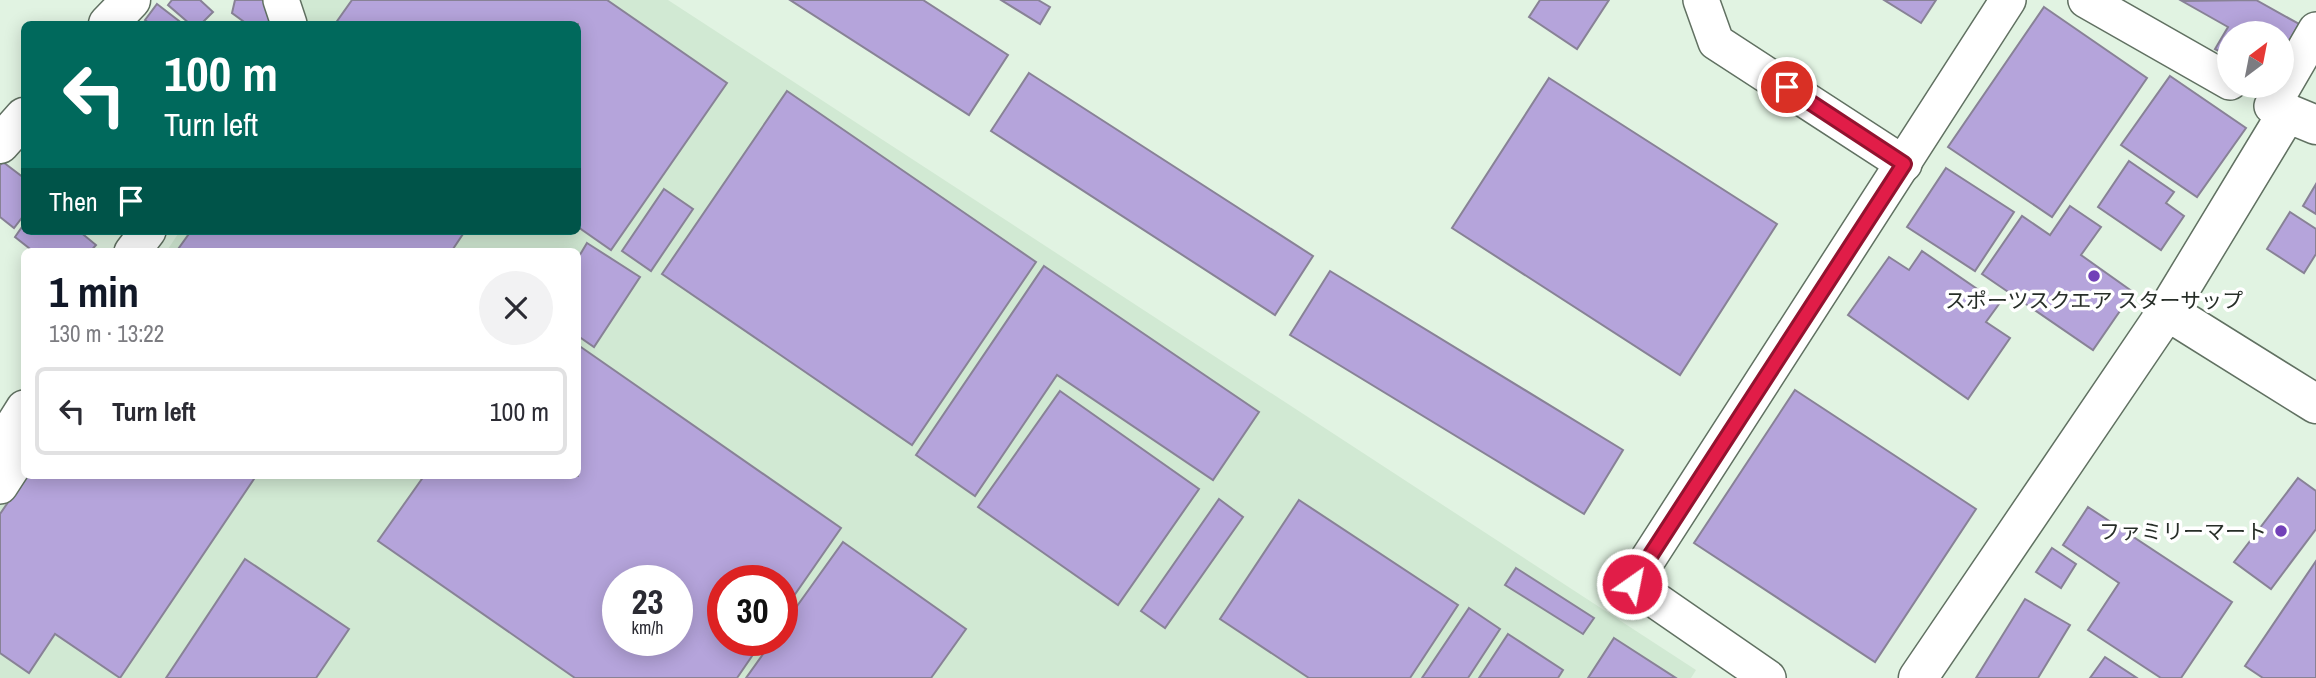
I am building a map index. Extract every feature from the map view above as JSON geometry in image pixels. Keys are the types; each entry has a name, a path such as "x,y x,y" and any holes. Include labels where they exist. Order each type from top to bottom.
{"street":[{"path":"281,0 288,21"},
{"path":"1701,0 1716,42 1904,164"},
{"path":"1768,678 1632,584 2008,0"},
{"path":"2086,0 2217,75"},
{"path":"1918,678 2167,311 2291,115 2316,30"},
{"path":"2259,98 2291,115"},
{"path":"0,144 21,120"},
{"path":"2167,311 2316,404"},
{"path":"8,459 21,418"}],"shaded area":[{"path":"297,0 668,0 1696,670 1691,678 0,678 0,496 21,478 581,479 581,248 169,248 177,235 581,235 581,21 302,21"}],"building":[{"path":"172,0 200,0 213,12 204,21 187,21 168,5"},
{"path":"235,0 265,0 270,21 243,21 232,13"},
{"path":"352,0 607,0 727,83 611,250 581,229 581,21 337,21"},
{"path":"790,0 923,0 1008,55 969,115"},
{"path":"1001,0 1038,0 1050,7 1040,24"},
{"path":"1540,0 1609,0 1577,49 1529,17"},
{"path":"1884,0 1936,0 1921,23"},
{"path":"2256,0 2294,21 2217,21 2182,1"},
{"path":"157,4 179,21 146,21"},
{"path":"2044,7 2147,78 2052,217 1948,147"},
{"path":"1029,73 1313,256 1275,315 991,131"},
{"path":"2170,76 2246,128 2197,197 2121,145"},
{"path":"1549,78 1777,224 1680,375 1452,228"},
{"path":"787,91 1036,262 912,445 662,274"},
{"path":"2129,161 2174,192 2166,203 2184,216 2161,250 2098,207"},
{"path":"3,162 21,176 21,219 14,228 0,217 0,165"},
{"path":"1946,168 2014,212 1975,271 1907,227"},
{"path":"2316,184 2316,214 2303,206"},
{"path":"664,189 693,209 651,271 622,251"},
{"path":"2070,206 2101,227 2081,255 2133,292 2093,350 1982,274 2022,216 2050,235"},
{"path":"2290,212 2316,229 2316,254 2304,273 2267,249"},
{"path":"21,228 21,235 84,235 96,245 93,248 29,248 15,237"},
{"path":"188,235 462,235 454,248 179,248"},
{"path":"587,243 640,277 594,347 581,338 581,253"},
{"path":"1922,251 1999,304 1986,322 2010,338 1968,399 1848,315 1889,257 1909,270"},
{"path":"1044,266 1259,412 1213,480 1057,375 975,496 916,455"},
{"path":"1330,271 1623,450 1584,514 1290,335"},
{"path":"581,347 841,528 798,590 798,565 707,565 707,656 752,656 737,678 575,678 378,541 422,479 581,479"},
{"path":"1795,390 1976,509 1875,662 1694,543"},
{"path":"1060,391 1199,489 1118,605 978,507"},
{"path":"2298,478 2316,491 2316,529 2271,589 2234,562"},
{"path":"24,479 254,479 120,678 55,634 29,673 0,653 0,514"},
{"path":"1219,499 1243,517 1165,628 1141,611"},
{"path":"1299,500 1458,605 1410,678 1309,678 1220,619"},
{"path":"2088,507 2232,602 2181,678 2161,678 2088,630 2119,583 2063,545"},
{"path":"843,542 966,629 931,678 746,678 762,656 798,656 798,605"},
{"path":"2052,548 2076,564 2061,588 2036,572"},
{"path":"245,559 349,629 316,678 166,678"},
{"path":"2316,561 2316,678 2263,678 2245,666"},
{"path":"1516,568 1594,618 1583,634 1505,585"},
{"path":"2025,599 2070,625 2038,678 1976,678"},
{"path":"1469,608 1500,629 1468,678 1422,678"},
{"path":"1508,634 1563,670 1558,678 1479,678"},
{"path":"1614,638 1676,678 1588,678"},
{"path":"2105,657 2137,678 2090,678"}],"place":[{"name":"スポーツスクエア スターサップ","path":"2094,276"},
{"name":"ファミリーマート","path":"2281,531"}],"route":[{"path":"1632,584 1904,164 1787,87"}]}
